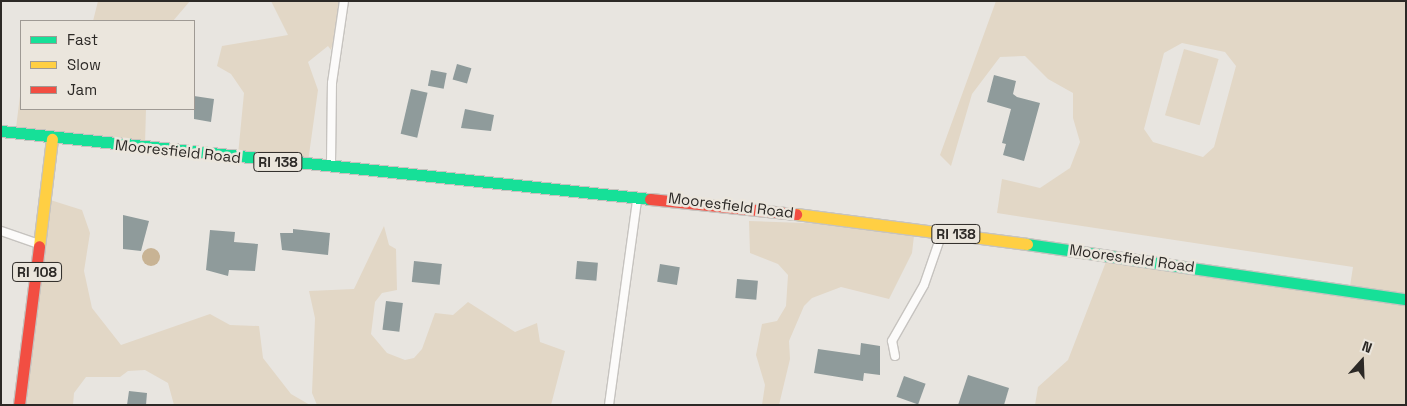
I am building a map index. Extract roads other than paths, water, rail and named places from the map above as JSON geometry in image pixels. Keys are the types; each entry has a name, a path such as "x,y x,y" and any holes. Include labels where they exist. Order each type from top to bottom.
{"main road":[{"name":"RI 138","path":"1,132 52,138"},
{"name":"Mooresfield Road","path":"52,138 331,167 638,195 942,232 1406,299"},
{"name":"RI 108","path":"19,405 52,138"}],"lane":[{"path":"331,167 332,83 344,1"},
{"path":"609,405 638,195"},
{"path":"1,231 40,244"},
{"path":"895,356 892,341 937,258 942,232"}]}
